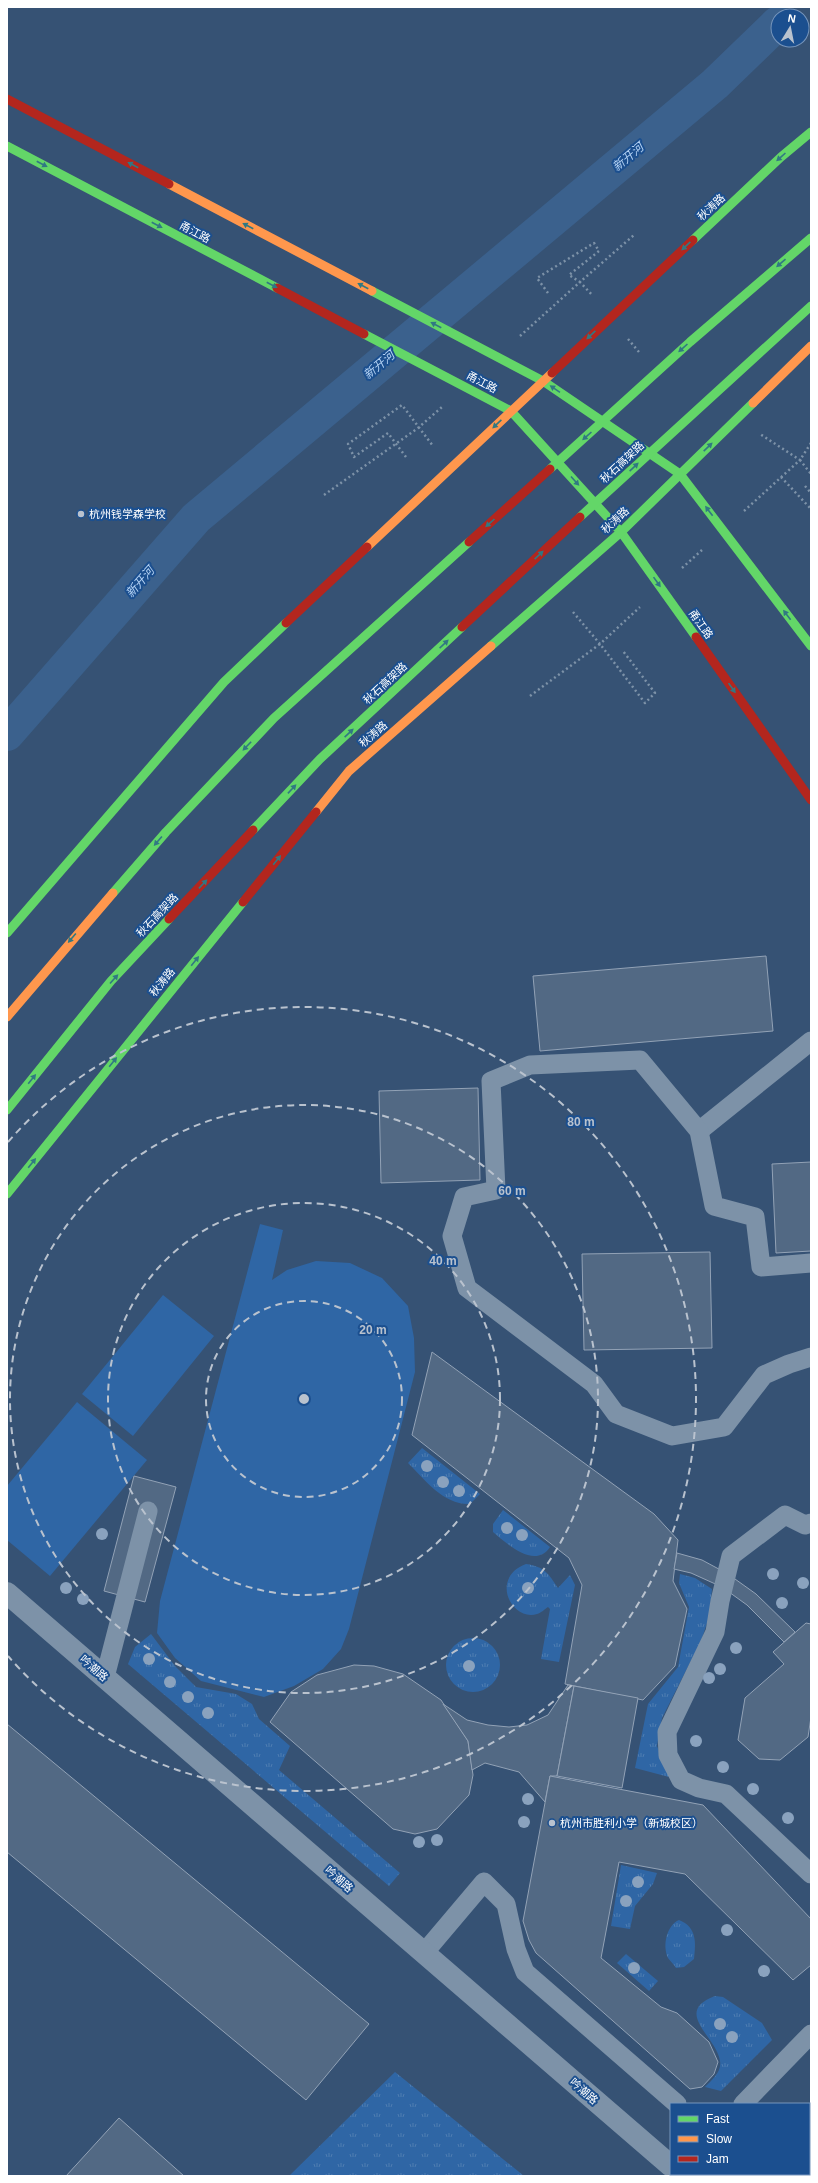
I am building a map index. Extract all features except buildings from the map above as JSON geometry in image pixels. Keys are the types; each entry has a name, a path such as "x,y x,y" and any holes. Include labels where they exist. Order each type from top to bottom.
{"main road":[{"path":"7,99 543,381 680,474 811,646"},
{"name":"秋涛路","path":"7,933 224,682 781,157 811,132"},
{"name":"甬江路","path":"7,146 511,411 621,532 811,800"},
{"path":"7,1017 160,837 274,718 690,342 811,238"},
{"name":"秋石高架路","path":"7,1110 111,981 320,759 740,369 811,306"},
{"name":"秋涛路","path":"7,1194 349,771 621,532 811,346"}],"street":[{"name":"吟潮路","path":"7,1593 670,2165"}],"lane":[{"path":"699,1131 811,1041"},
{"path":"811,1263 761,1267 756,1217 714,1206 699,1131 640,1060 530,1065 491,1081 496,1190 464,1197 452,1236 467,1288 594,1384 616,1414 672,1436 724,1426 764,1375 788,1364 811,1357"},
{"path":"105,1677 148,1511"},
{"path":"811,1523 806,1525 785,1514 731,1556 720,1600 715,1632 667,1732 668,1754 681,1780 699,1788 726,1794 811,1874"},
{"path":"424,1953 484,1882 506,1904 516,1949 525,1972 676,2103"},
{"path":"744,2103 811,2034"}],"path":[{"path":"548,294 537,278 594,243 600,251 568,275 580,282 634,235"},
{"path":"324,495 393,446 399,441 418,428 402,405 348,444 354,457 388,433 392,439 397,445 406,457"},
{"path":"811,443 800,460 811,474"},
{"path":"781,477 811,509"},
{"path":"805,486 811,494"},
{"path":"530,696 600,644 645,703 655,692 623,651"}],"green space":[{"path":"260,1224 283,1230 272,1280 287,1270 316,1261 350,1263 382,1278 408,1306 414,1338 415,1372 349,1629 341,1649 323,1669 294,1686 264,1697 201,1681 175,1658 157,1633 160,1601"},
{"path":"163,1295 214,1336 133,1436 82,1394"},
{"path":"77,1402 147,1460 50,1576 7,1540 7,1486"},
{"path":"422,1448 480,1494 470,1504 452,1501 436,1491 408,1463"},
{"path":"503,1510 550,1547 544,1553 537,1556 521,1552 505,1542 493,1532 493,1524"},
{"path":"526,1564 542,1569 558,1588 570,1575 575,1585 559,1662 541,1659 550,1609 548,1607 537,1614 528,1615 520,1612 508,1597 507,1588 509,1579 515,1570"},
{"path":"680,1574 695,1578 712,1589 709,1617 701,1641 662,1718 657,1746 669,1777 635,1768 648,1704 678,1667 689,1607 679,1583"},
{"path":"151,1634 175,1666 196,1687 236,1694 252,1704 259,1719 290,1746 279,1770 400,1873 389,1886 128,1664 135,1647"},
{"path":"468,1638 478,1638 488,1642 496,1650 500,1660 500,1670 496,1680 488,1688 478,1692 468,1692 458,1688 450,1680 446,1670 446,1660 450,1650 458,1642"},
{"path":"621,1865 657,1873 653,1884 635,1906 630,1929 611,1926"},
{"path":"679,1920 685,1923 692,1931 695,1941 695,1953 694,1959 684,1967 676,1968 666,1953 666,1942 671,1926"},
{"path":"626,1954 658,1981 649,1991 617,1963"},
{"path":"715,1996 723,1997 762,2023 772,2040 721,2091 705,2087 718,2072 720,2061 712,2043 700,2026 697,2017 697,2010 703,2002"},
{"path":"395,2072 524,2176 289,2176"}],"waterway":[{"name":"新开河","path":"7,734 196,518 715,84 770,31"}],"traffic: fast":[{"path":"693,240 781,157 811,132"},
{"path":"7,146 277,288"},
{"path":"550,469 690,342 811,238"},
{"path":"372,291 543,381 680,474 811,646"},
{"path":"580,517 811,306"},
{"path":"364,334 511,411 621,532 696,637"},
{"path":"491,646 621,532 753,403"},
{"path":"113,893 166,832 274,718 469,542"},
{"path":"7,933 224,682 286,623"},
{"path":"253,830 320,759 462,627"},
{"path":"7,1194 243,902"},
{"path":"7,1110 111,981 169,919"}],"traffic: slow":[{"path":"169,184 372,291"},
{"path":"753,403 811,346"},
{"path":"367,547 552,373"},
{"path":"316,812 349,771 491,646"},
{"path":"7,1017 113,893"}],"traffic: jam":[{"path":"7,99 169,184"},
{"path":"552,373 693,240"},
{"path":"277,288 364,334"},
{"path":"469,542 550,469"},
{"path":"462,627 580,517"},
{"path":"286,623 367,547"},
{"path":"696,637 811,800"},
{"path":"243,902 316,812"},
{"path":"169,919 253,830"}],"place":[{"name":"杭州钱学森学校","path":"81,514"},
{"name":"杭州市胜利小学（新城校区）","path":"552,1823"}]}
